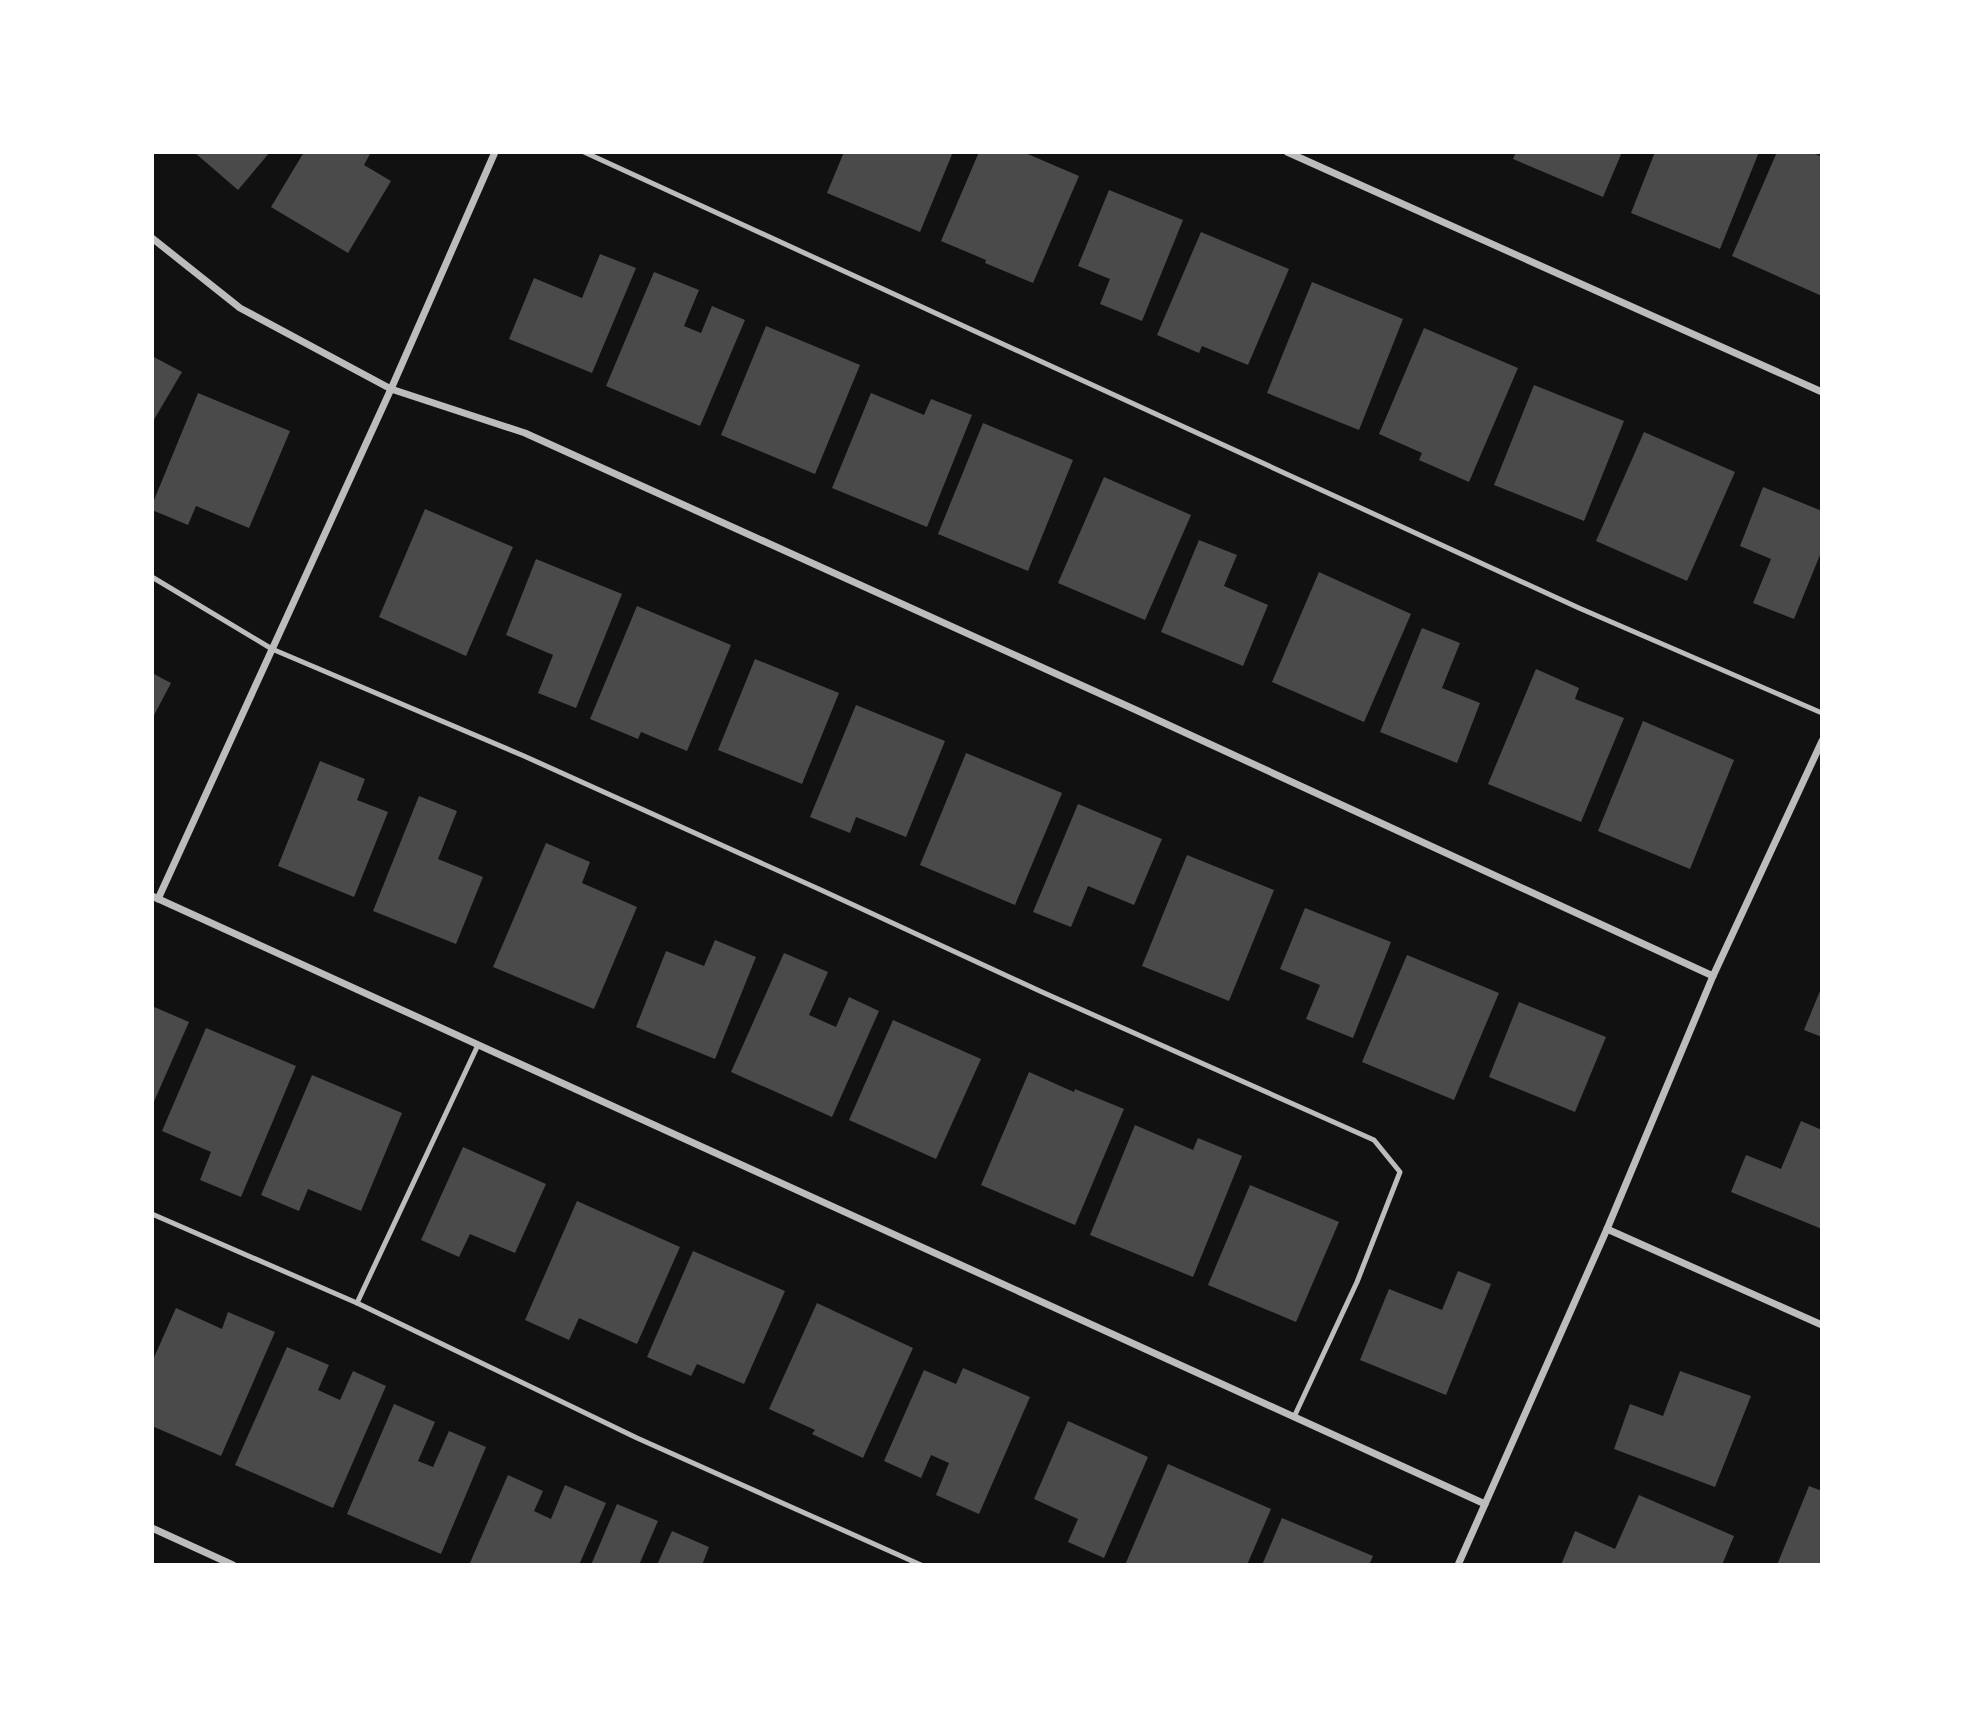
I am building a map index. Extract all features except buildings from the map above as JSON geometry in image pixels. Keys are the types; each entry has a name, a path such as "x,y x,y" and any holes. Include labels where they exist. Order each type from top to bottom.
{"street":[{"path":"495,152 391,389 155,897 1485,1504"},
{"path":"1287,152 1822,393"},
{"path":"152,238 240,307 391,389 525,433 1713,976"},
{"path":"1458,1565 1607,1229 1713,976 1822,741"},
{"path":"1607,1229 1822,1325"},
{"path":"152,1528 233,1565"}],"lane":[{"path":"584,152 1579,608 1822,713"},
{"path":"152,577 272,649 524,756 1374,1140 1400,1172 1357,1282 1294,1417"},
{"path":"357,1303 478,1045"},
{"path":"152,1213 357,1303 637,1438 921,1565"}]}
